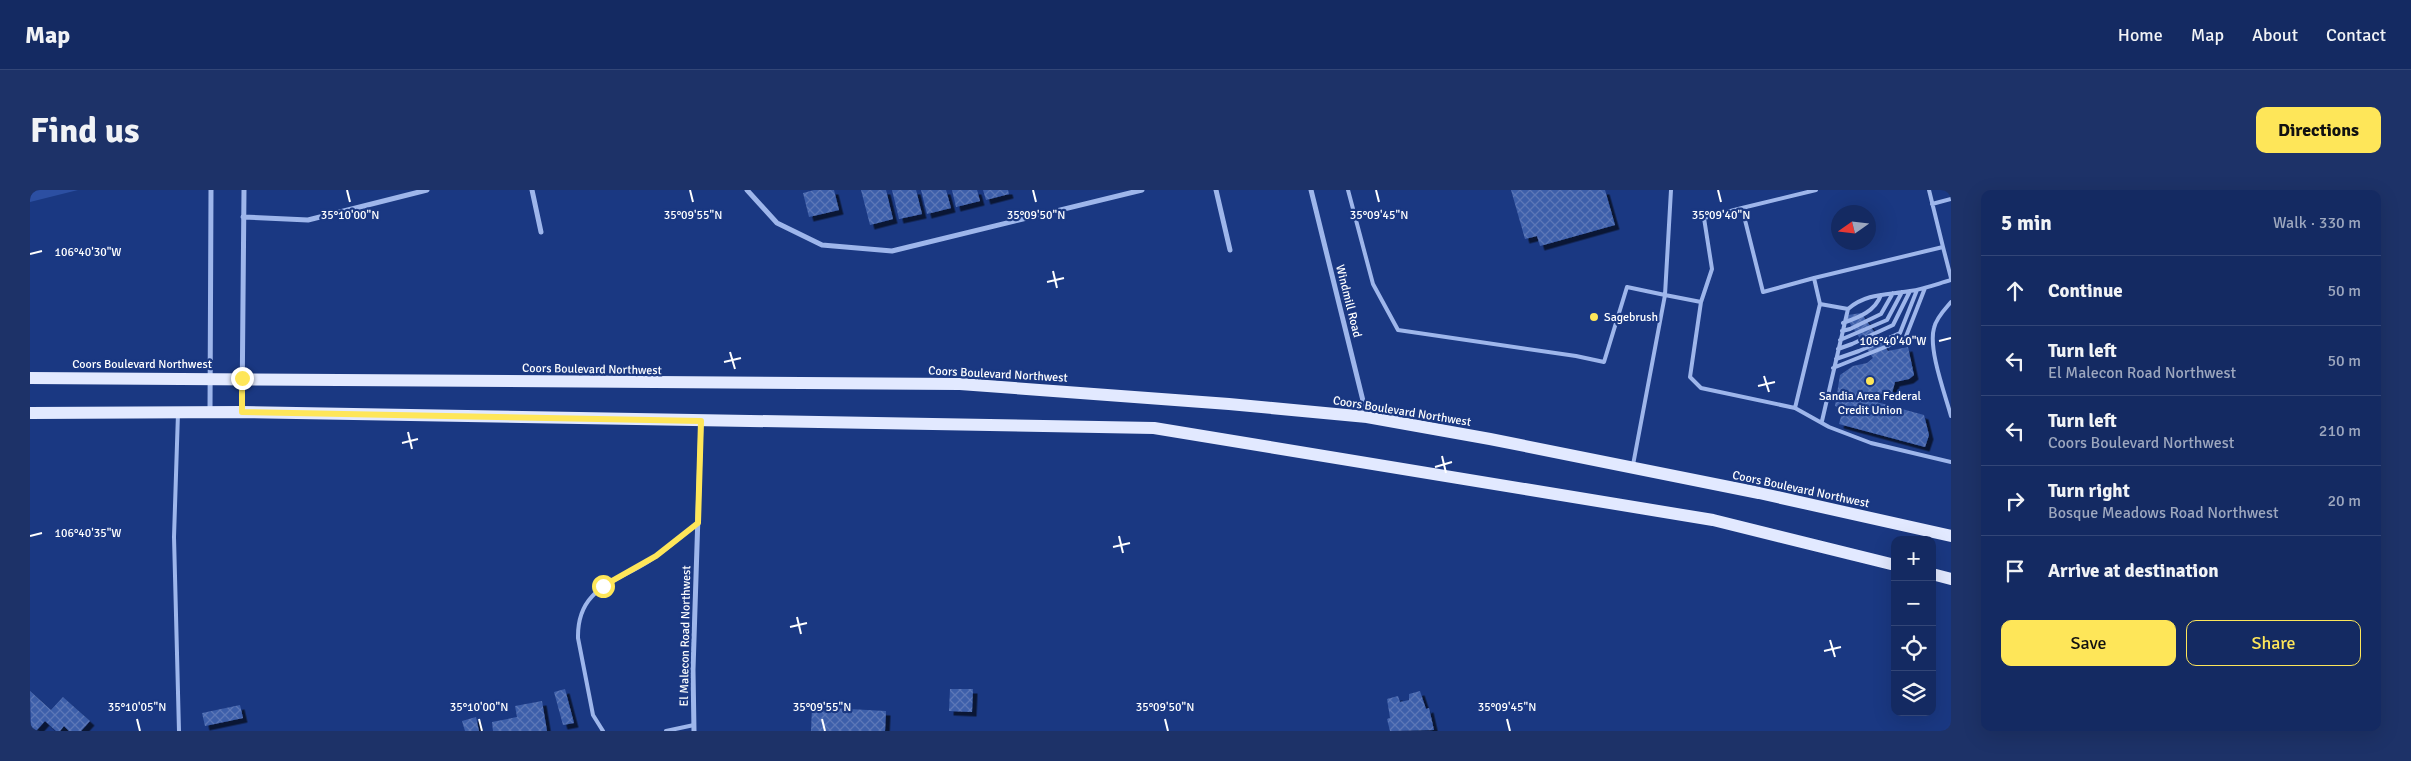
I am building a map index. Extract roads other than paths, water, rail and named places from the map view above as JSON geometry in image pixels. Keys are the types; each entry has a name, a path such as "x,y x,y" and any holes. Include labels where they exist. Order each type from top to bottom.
{"main road":[{"name":"Coors Boulevard Northwest","path":"30,378 960,384 1229,404 1367,417 1633,467 1951,536"},
{"path":"30,413 242,412 1154,428 1713,520 1891,564"},
{"path":"1936,575 1951,579"}],"street":[{"path":"210,412 211,190"},
{"path":"242,412 244,190"},
{"path":"243,218 308,220 428,190"},
{"path":"532,190 541,232"},
{"path":"747,190 777,223 822,245 892,251 1142,190"},
{"path":"1216,190 1230,250"},
{"name":"Windmill Road","path":"1311,190 1367,417"},
{"name":"El Malecon Road Northwest","path":"694,728 693,670 701,421"}],"lane":[{"path":"1348,190 1373,284 1398,330 1576,356 1604,362 1627,287 1701,302"},
{"path":"1633,467 1665,295 1671,190"},
{"path":"1816,190 1704,218 1712,269 1701,302 1690,377 1701,388 1795,408 1822,421 1829,427 1871,443 1951,462"},
{"path":"1822,421 1843,323 1848,309 1862,299 1917,290 1951,279 1929,190"},
{"path":"1932,204 1951,199"},
{"path":"1742,208 1763,292 1943,248"},
{"path":"1795,408 1820,304 1814,278"},
{"path":"1834,368 1905,339 1925,288"},
{"path":"1836,359 1859,352 1900,333 1917,290"},
{"path":"1838,349 1893,325 1910,291"},
{"path":"1840,340 1887,320 1902,292"},
{"path":"1842,331 1850,330 1881,314 1893,293"},
{"path":"1843,323 1877,306 1881,295"},
{"path":"1951,302 1935,324 1933,331 1934,349 1951,416"},
{"path":"1820,304 1848,309"},
{"path":"178,412 174,537 179,731"},
{"path":"603,731 593,715 578,638 578,626 584,606 603,586 651,560 698,523"},
{"path":"666,731 694,728"}],"place":[{"name":"Sagebrush","path":"1594,317"},
{"name":"Sandia Area Federal Credit Union","path":"1870,381"}]}
